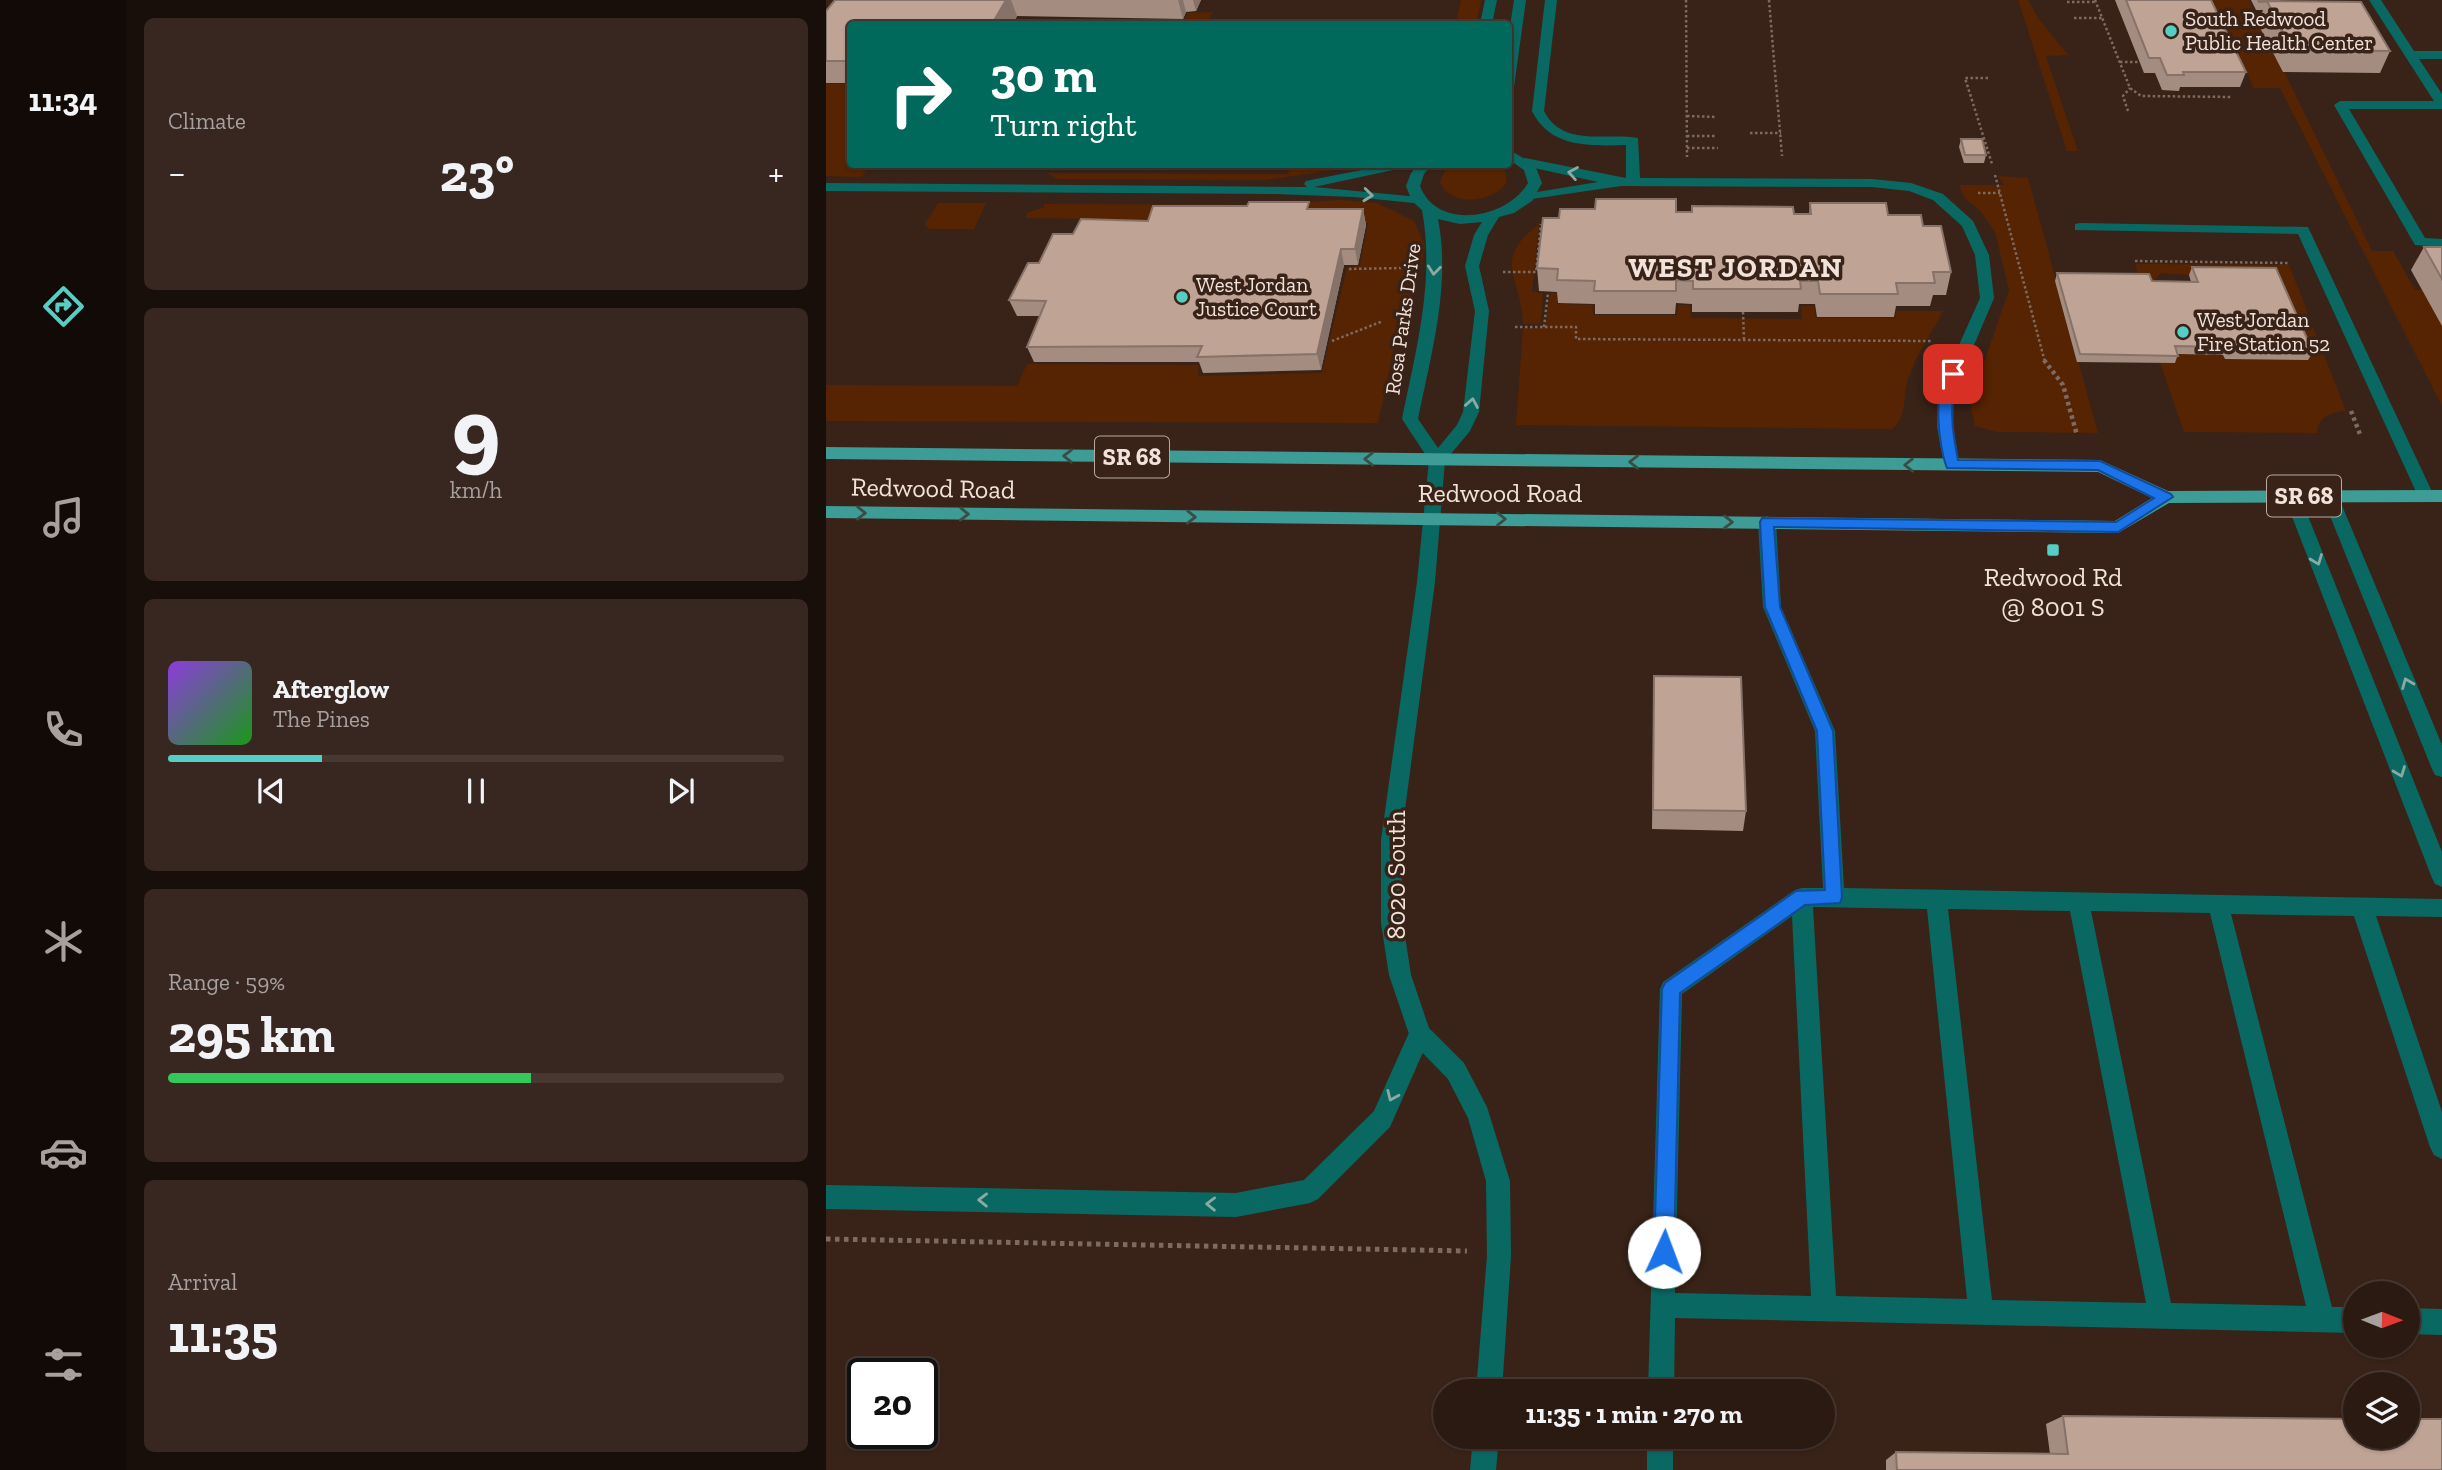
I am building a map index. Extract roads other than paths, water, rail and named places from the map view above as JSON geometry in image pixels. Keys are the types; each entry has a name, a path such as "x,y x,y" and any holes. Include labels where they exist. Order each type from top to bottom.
{"main road":[{"name":"Redwood Road","path":"826,453 2100,466 2166,497 2434,496"},
{"name":"Redwood Road","path":"826,512 2118,527 2166,497"}],"street":[{"path":"1486,21 1490,0"},
{"path":"1512,58 1520,0"},
{"path":"1551,0 1538,111 1541,123 1552,131 1569,137 1633,141 1627,182"},
{"path":"2375,0 2442,104"},
{"path":"2410,55 2442,55"},
{"path":"2442,104 2340,105 2420,242 2442,243"},
{"path":"826,187 1276,190 1354,193 1424,205 1447,216 1470,219 1493,216 1514,209 1530,197 1536,186 1535,173 1512,152"},
{"path":"1525,162 1627,182"},
{"path":"1276,190 1394,168"},
{"name":"Rosa Parks Drive","path":"1423,168 1413,186 1435,232 1436,249 1427,331 1410,419 1437,460"},
{"path":"1530,197 1627,182 1872,184 1927,191 1949,205 1968,224 1982,255 1987,298 1946,392 1945,428 1952,465"},
{"path":"1437,460 1464,427 1471,412 1482,311 1472,266 1481,234 1493,216"},
{"path":"2080,227 2303,230 2434,496"},
{"name":"8020 South","path":"1437,460 1432,519 1391,840 1392,923 1400,975 1420,1034 1456,1071 1479,1115 1498,1181 1499,1256 1490,1379"},
{"path":"2292,496 2442,878"},
{"path":"1767,522 1772,607 1825,731 1834,897"},
{"path":"1802,897 1824,1309"},
{"path":"1661,1379 1671,989 1802,897 2442,908"},
{"path":"1937,900 1981,1312"},
{"path":"2080,902 2161,1316"},
{"path":"2218,904 2322,1320"},
{"path":"2362,907 2442,1147"},
{"path":"826,1197 1236,1205 1310,1191 1382,1119 1420,1034"},
{"path":"1662,1305 2343,1320"},
{"path":"2420,1321 2442,1322"},
{"path":"1483,1470 1485,1449"},
{"path":"1660,1449 1660,1470"}],"lane":[{"path":"2330,496 2442,769"}],"place":[{"name":"South Redwood Public Health Center","path":"2171,31"},
{"name":"West Jordan Justice Court","path":"1182,297"},
{"name":"West Jordan Fire Station 52","path":"2183,332"},
{"name":"Redwood Rd @ 8001 S","path":"2053,550"}],"district":[{"name":"WEST JORDAN","path":"1736,267"}]}
